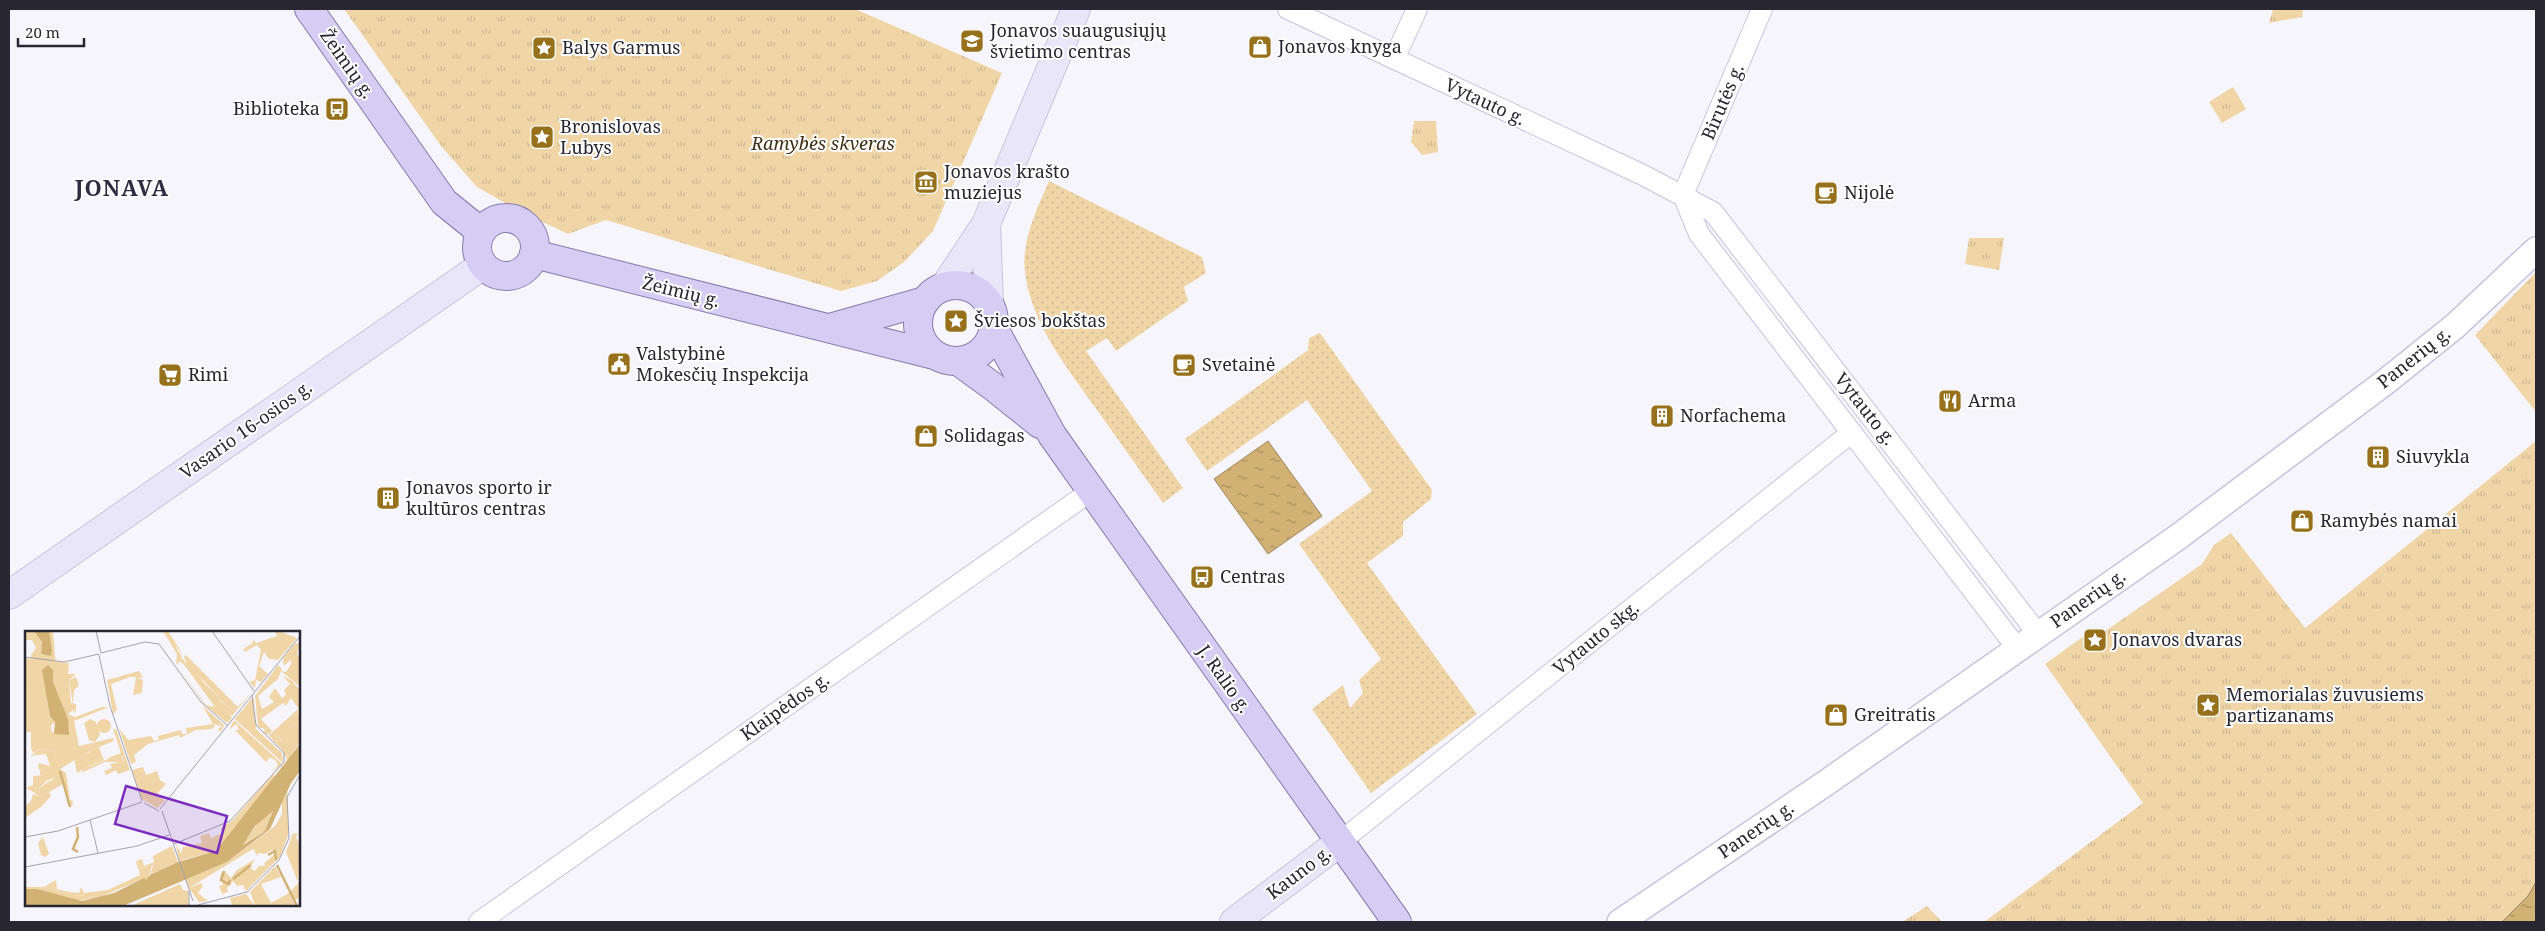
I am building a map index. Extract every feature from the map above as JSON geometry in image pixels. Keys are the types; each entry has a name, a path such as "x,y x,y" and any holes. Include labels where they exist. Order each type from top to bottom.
{"main road":[{"name":"Žeimių g.","path":"309,9 444,202 469,225 481,232"},
{"path":"986,224 991,316 990,341 982,351 971,358 946,358 926,347 920,336 917,324 919,312 935,294 986,224 1076,9"},
{"path":"504,219 521,223 533,236 534,254 524,270 507,276 489,271 483,265 477,249 481,232 495,221 504,219"},
{"name":"Žeimių g.","path":"534,254 946,358"},
{"name":"Vasario 16-osios g.","path":"9,595 483,265"},
{"path":"935,294 957,285 970,287 981,294 991,316"},
{"name":"Žeimių g.","path":"828,328 935,294"},
{"name":"J. Ralio g.","path":"991,316 1052,435 1397,922"},
{"name":"J. Ralio g.","path":"946,358 995,388 1052,435"},
{"name":"Kauno g.","path":"1234,922 1340,842"}],"street":[{"name":"Vytauto g.","path":"1288,9 1683,195 1713,212 2038,634"},
{"path":"1394,58 1417,9"},
{"name":"Birutės g.","path":"1683,195 1762,9"},
{"name":"Vytauto g.","path":"1683,195 1699,234 2017,648"},
{"name":"Panerių g.","path":"1620,922 1823,785 2178,537 2384,383 2455,326 2536,250"},
{"name":"Vytauto skg.","path":"1340,842 1851,433"},
{"name":"Klaipėdos g.","path":"479,922 1091,491"}],"green space":[{"name":"Ramybės skveras","path":"344,9 855,9 1002,73 933,231 904,262 877,281 841,291 606,220 568,234 519,211 477,187 441,146"},
{"path":"2273,9 2303,9 2302,17 2269,23"},
{"path":"2233,87 2246,109 2222,123 2209,102"},
{"path":"1414,121 1436,121 1438,152 1422,155 1411,142"},
{"path":"1049,181 1202,257 1206,273 1184,287 1188,301 1116,351 1107,338 1086,351 1183,488 1163,503 1063,362 1052,345 1035,310 1025,272 1025,249 1031,225"},
{"path":"1969,238 2004,238 1999,270 1965,264"},
{"path":"2536,272 2536,412 2475,335"},
{"path":"1320,333 1432,490 1431,499 1403,522 1403,536 1367,563 1477,714 1371,793 1312,709 1343,685 1350,708 1363,693 1359,680 1381,659 1299,544 1372,491 1307,400 1207,471 1185,439 1308,350 1309,338"},
{"path":"2536,441 2536,882 2528,896 2502,922 1984,922 2143,803 2045,664 2087,634 2107,630 2202,564 2214,545 2231,533 2305,628"},
{"path":"1927,906 1942,922 1902,922"}],"water":[{"path":"1268,441 1322,516 1268,554 1214,479"},
{"path":"2536,882 2536,922 2502,922 2528,896"}],"place":[{"name":"Jonavos suaugusiųjų švietimo centras","path":"972,41"},
{"name":"Jonavos knyga","path":"1260,47"},
{"name":"Balys Garmus","path":"544,48"},
{"name":"Biblioteka","path":"337,109"},
{"name":"Bronislovas Lubys","path":"542,137"},
{"name":"Jonavos krašto muziejus","path":"926,182"},
{"name":"Nijolė","path":"1826,193"},
{"name":"Šviesos bokštas","path":"956,321"},
{"name":"Valstybinė Mokesčių Inspekcija","path":"619,364"},
{"name":"Svetainė","path":"1184,365"},
{"name":"Rimi","path":"170,375"},
{"name":"Arma","path":"1950,401"},
{"name":"Norfachema","path":"1662,416"},
{"name":"Solidagas","path":"926,436"},
{"name":"Siuvykla","path":"2378,457"},
{"name":"Jonavos sporto ir kultūros centras","path":"388,498"},
{"name":"Ramybės namai","path":"2302,521"},
{"name":"Centras","path":"1202,577"},
{"name":"Jonavos dvaras","path":"2095,640"},
{"name":"Memorialas žuvusiems partizanams","path":"2208,705"},
{"name":"Greitratis","path":"1836,715"}],"district":[{"name":"JONAVA","path":"122,188"}]}
